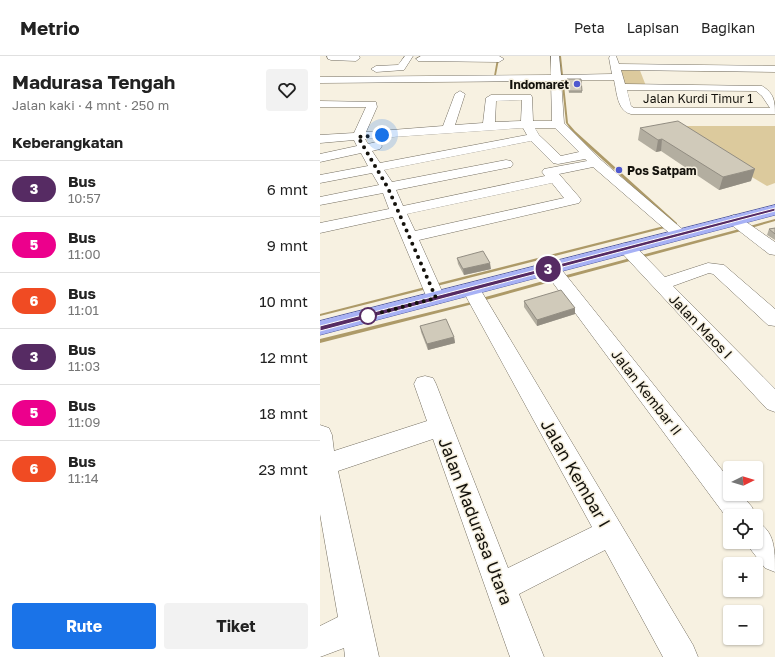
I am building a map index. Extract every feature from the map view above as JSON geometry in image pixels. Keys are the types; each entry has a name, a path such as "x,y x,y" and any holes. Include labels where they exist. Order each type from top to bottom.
{"main road":[{"path":"320,328 551,268 635,257 680,234 775,210"}],"street":[{"path":"372,69 401,68 409,56"},
{"path":"555,56 560,78 558,124"},
{"path":"725,56 728,68"},
{"path":"421,59 499,57 498,79"},
{"path":"330,58 356,58"},
{"path":"368,80 372,69 383,60"},
{"path":"320,80 560,78 616,72 728,68 775,69"},
{"path":"616,72 758,88 770,98 775,107"},
{"name":"Jalan Kurdi Timur 1","path":"616,72 626,107 631,111 775,111"},
{"path":"321,96 334,80"},
{"path":"448,128 460,94"},
{"path":"321,96 372,104 370,112 365,120 362,142 388,188 411,237 436,298"},
{"path":"503,125 505,97"},
{"path":"489,126 491,98 527,97 527,124 534,137 558,160 592,159"},
{"path":"320,158 362,142 448,128 558,124 592,159 680,234"},
{"path":"320,139 362,142 469,132 468,127"},
{"path":"320,179 534,137"},
{"path":"411,237 574,200 549,172 592,159"},
{"path":"320,201 506,164"},
{"path":"320,228 555,178"},
{"path":"734,220 775,250"},
{"name":"Jalan Maos I","path":"635,257 775,404"},
{"name":"Jalan Kembar II","path":"551,268 737,509"},
{"path":"660,284 708,268 718,269 775,320"},
{"name":"Jalan Kembar I","path":"471,289 681,657"},
{"name":"Jalan Madurasa Utara","path":"425,384 527,657"},
{"path":"322,465 440,427"},
{"path":"320,435 322,465 362,657"},
{"path":"502,588 610,533"},
{"path":"763,543 775,558"},
{"path":"320,642 356,626"}],"shaded area":[{"path":"617,68 639,68 646,86 623,86"},
{"path":"667,126 775,126 775,183 767,186"}],"building":[{"path":"567,79 581,79 582,91 569,91"},
{"path":"678,121 755,169 723,177 662,139 658,140 640,128"},
{"path":"775,228 775,234 769,229"},
{"path":"483,251 490,263 463,269 457,258"},
{"path":"561,290 575,308 537,320 524,301"},
{"path":"446,319 454,337 427,344 420,326"}],"waterway":[{"path":"560,56 567,123 574,132 676,224"},
{"path":"497,76 495,76 498,59"},
{"path":"747,228 775,220"},
{"path":"433,286 668,226"},
{"path":"561,278 744,229"},
{"path":"480,300 556,279"},
{"path":"320,315 429,287"},
{"path":"320,341 475,302"}],"bus line":[{"name":"3","path":"320,328 775,210"}],"place":[{"name":"Indomaret","path":"577,84"},
{"name":"Pos Satpam","path":"619,170"}],"route":[{"path":"368,316 436,298 411,237 388,188 366,148 358,137 382,135"}]}
